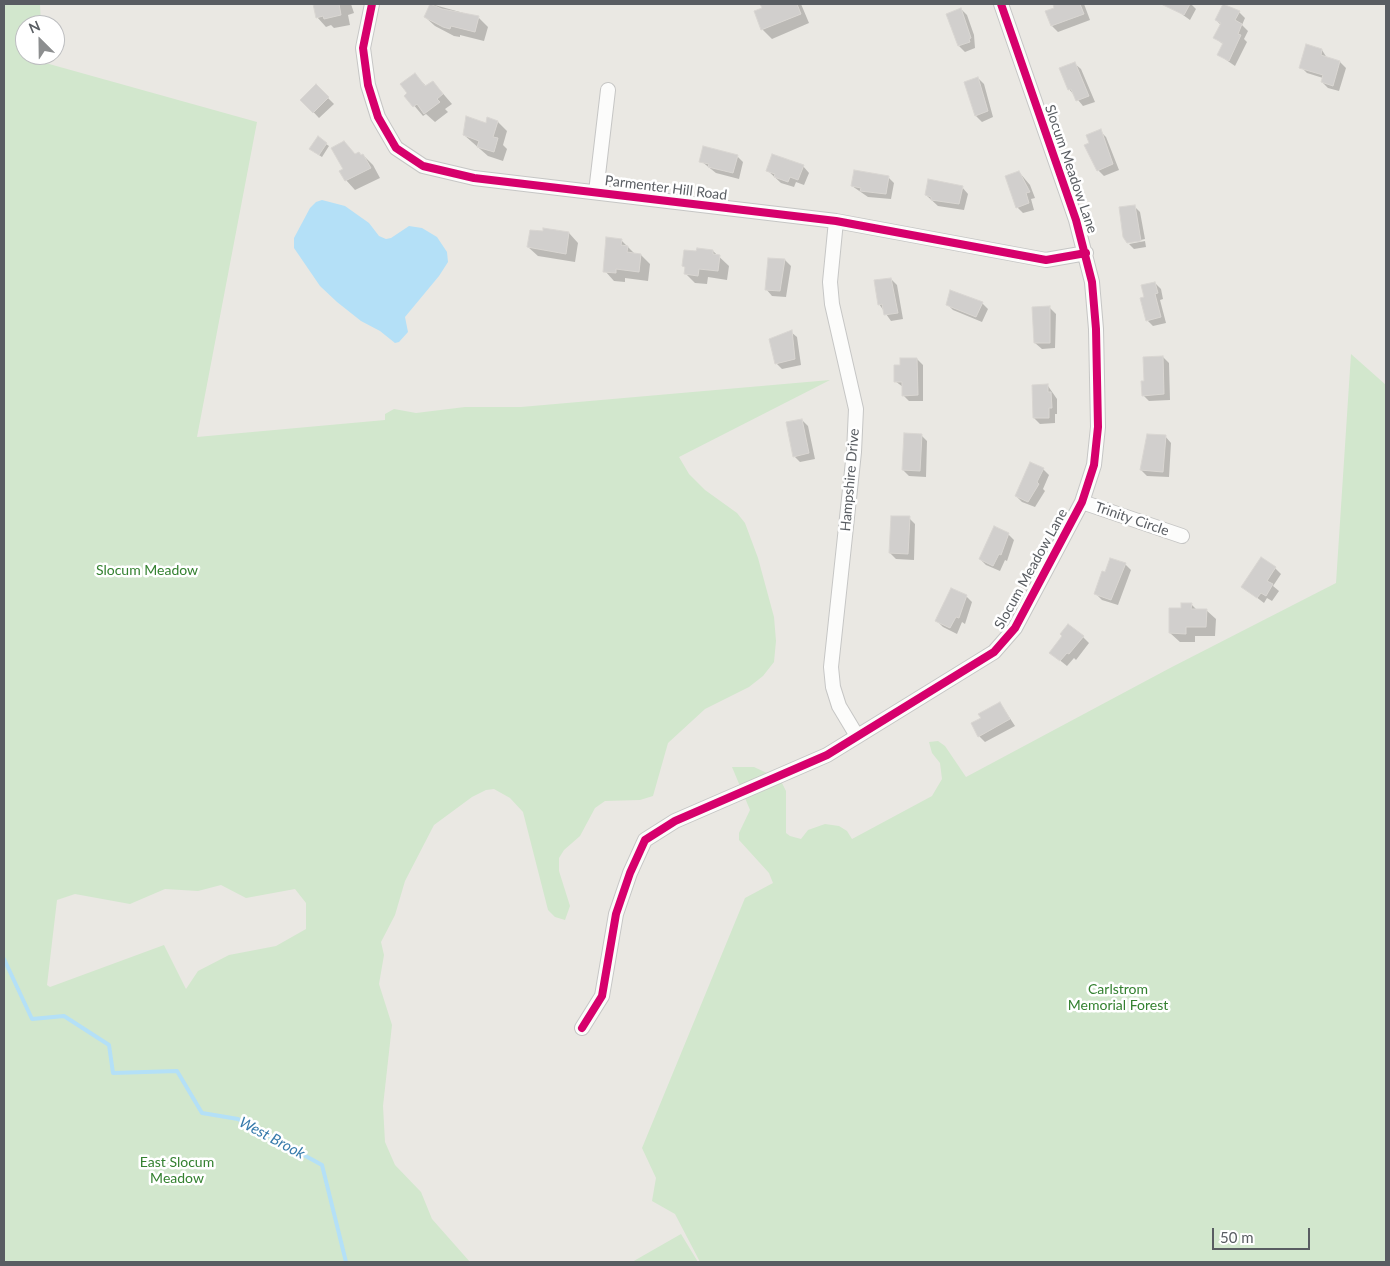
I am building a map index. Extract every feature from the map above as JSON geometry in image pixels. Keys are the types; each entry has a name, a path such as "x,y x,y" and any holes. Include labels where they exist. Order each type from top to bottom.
{"street":[{"name":"Parmenter Hill Road","path":"372,4 363,48 368,85 378,117 396,148 423,166 474,178 836,221 1046,260 1086,253"},
{"name":"Slocum Meadow Lane","path":"582,1028 602,996 616,914 644,840 675,821 809,764 981,662 1005,641 1019,621 1082,502 1094,465 1098,427 1095,313 1086,253 1001,4"},
{"path":"596,192 608,90"},
{"name":"Hampshire Drive","path":"836,221 830,282 832,304 856,409 854,452 831,667 833,687 840,706 857,736"},
{"name":"Trinity Circle","path":"1082,502 1182,536"}],"green space":[{"path":"4,4 40,4 41,15 15,15 15,65 53,65 257,122 197,437 385,420 385,414 394,409 416,413 465,407 521,407 830,380 679,457 689,474 705,490 737,513 745,523 758,558 774,617 776,641 774,662 763,676 749,687 705,709 668,743 653,796 640,800 605,801 595,808 580,836 564,850 559,858 559,871 570,906 565,920 555,917 548,910 523,812 510,798 494,789 486,790 472,797 434,825 405,881 395,915 381,942 384,955 379,984 392,1025 383,1106 385,1142 395,1165 421,1192 432,1219 470,1262 4,1262","holes":["221,885 246,898 295,889 306,903 306,929 276,946 229,955 198,971 186,989 164,945 50,987 47,985 57,900 75,894 130,904 165,889 198,891"]},
{"name":"Carlstrom Memorial Forest","path":"1351,354 1386,385 1386,1262 700,1262 675,1214 652,1201 656,1178 642,1148 745,898 773,883 769,873 739,840 739,833 750,810 732,767 754,767 780,779 786,791 786,833 790,836 801,839 808,830 825,824 839,826 847,831 852,839 932,796 942,779 940,763 932,753 929,742 938,741 945,746 966,777 1170,668 1336,583"},
{"path":"681,1234 698,1262 632,1262"}],"water":[{"path":"322,200 345,206 369,223 379,236 386,239 391,238 409,226 422,228 437,237 447,252 448,262 439,276 405,317 408,332 399,342 395,343 380,331 361,321 337,302 320,286 294,248 294,238 310,208 316,202"}],"building":[{"path":"313,4 339,4 341,15 324,19 323,16 316,18"},
{"path":"430,4 442,9 479,16 475,32 451,26 450,29 443,27 424,17"},
{"path":"760,4 797,4 801,14 761,30 754,11 762,8"},
{"path":"1053,4 1080,4 1084,14 1051,26 1045,11 1054,8"},
{"path":"1161,4 1190,4 1184,15"},
{"path":"1223,4 1240,11 1235,20 1242,24 1238,34 1241,35 1229,61 1217,55 1223,43 1213,38 1221,23 1215,20"},
{"path":"961,8 971,38 969,39 970,42 958,46 946,14"},
{"path":"1306,44 1322,49 1321,55 1340,61 1333,86 1321,82 1323,75 1299,68"},
{"path":"1075,62 1089,96 1076,101 1071,89 1068,90 1059,68"},
{"path":"415,73 425,86 433,81 443,94 437,99 440,102 424,114 417,104 413,107 404,96 407,93 400,84"},
{"path":"978,77 988,111 975,116 964,82"},
{"path":"316,84 329,97 313,113 300,100"},
{"path":"466,116 486,123 487,117 498,121 493,137 498,138 494,152 477,147 479,141 463,135"},
{"path":"1101,129 1113,164 1097,171 1084,145 1089,143 1086,135"},
{"path":"318,136 327,143 319,155 309,149"},
{"path":"344,141 355,154 359,152 361,155 363,154 371,168 345,181 339,171 343,169 331,148"},
{"path":"703,146 738,155 733,173 708,167 709,164 699,162"},
{"path":"772,154 804,165 798,180 790,177 788,182 774,177 775,174 766,171"},
{"path":"854,170 889,176 886,194 860,191 861,188 851,186"},
{"path":"1019,171 1030,192 1026,193 1029,203 1016,208 1005,176"},
{"path":"928,179 963,186 959,204 931,200 931,197 925,195"},
{"path":"1135,205 1141,241 1127,243 1123,237 1119,207"},
{"path":"543,228 569,232 566,254 527,247 530,230 543,231"},
{"path":"606,237 622,239 621,245 628,246 627,252 641,254 639,272 616,269 616,273 603,272"},
{"path":"697,248 713,250 713,254 720,255 718,271 699,269 698,276 684,274 685,267 682,266 684,250 696,251"},
{"path":"768,258 785,259 780,291 765,290"},
{"path":"891,278 898,313 884,315 882,304 878,305 874,280"},
{"path":"1155,282 1158,293 1155,294 1161,317 1146,321 1140,298 1144,297 1141,285"},
{"path":"950,290 983,302 976,317 946,305"},
{"path":"1050,306 1050,343 1034,343 1032,307"},
{"path":"792,330 795,359 775,364 769,339"},
{"path":"1163,356 1164,394 1142,396 1141,381 1144,381 1143,357"},
{"path":"900,358 917,358 918,395 902,396 902,382 894,382 894,365 900,365"},
{"path":"1048,384 1048,392 1051,392 1052,408 1049,408 1049,418 1033,418 1032,385"},
{"path":"802,419 809,453 793,457 786,422"},
{"path":"904,433 922,434 920,471 902,470"},
{"path":"1147,434 1166,435 1163,472 1140,470"},
{"path":"1030,462 1044,468 1037,482 1039,484 1028,502 1015,496"},
{"path":"891,516 910,516 908,554 889,553"},
{"path":"994,526 1009,533 1001,555 999,554 993,566 979,559"},
{"path":"1261,557 1276,567 1267,581 1273,584 1266,596 1261,593 1257,598 1241,587"},
{"path":"1110,558 1126,563 1111,600 1094,594 1102,571 1105,572"},
{"path":"951,588 967,595 959,618 956,617 950,628 935,621"},
{"path":"1181,603 1192,603 1191,609 1207,609 1206,627 1186,627 1186,634 1169,633 1169,608 1181,608"},
{"path":"1068,624 1084,636 1069,654 1067,653 1060,661 1049,653 1062,636 1060,634"},
{"path":"1000,702 1010,719 978,737 971,723 981,718 978,714"}],"waterway":[{"name":"West Brook","path":"4,959 32,1019 64,1016 109,1045 113,1073 177,1071 202,1113 238,1119 322,1165 346,1262"}],"cycle path":[{"path":"372,4 363,48 368,85 378,117 396,148 423,166 474,178 836,221 1046,260 1086,253"},
{"path":"582,1028 602,996 616,914 630,873 645,840 675,821 827,755 994,652 1015,628 1082,502 1094,465 1098,427 1096,329 1092,282 1076,220 1001,4"}],"park label":[{"name":"Slocum Meadow","path":"147,570"},
{"name":"East Slocum Meadow","path":"177,1170"}]}
